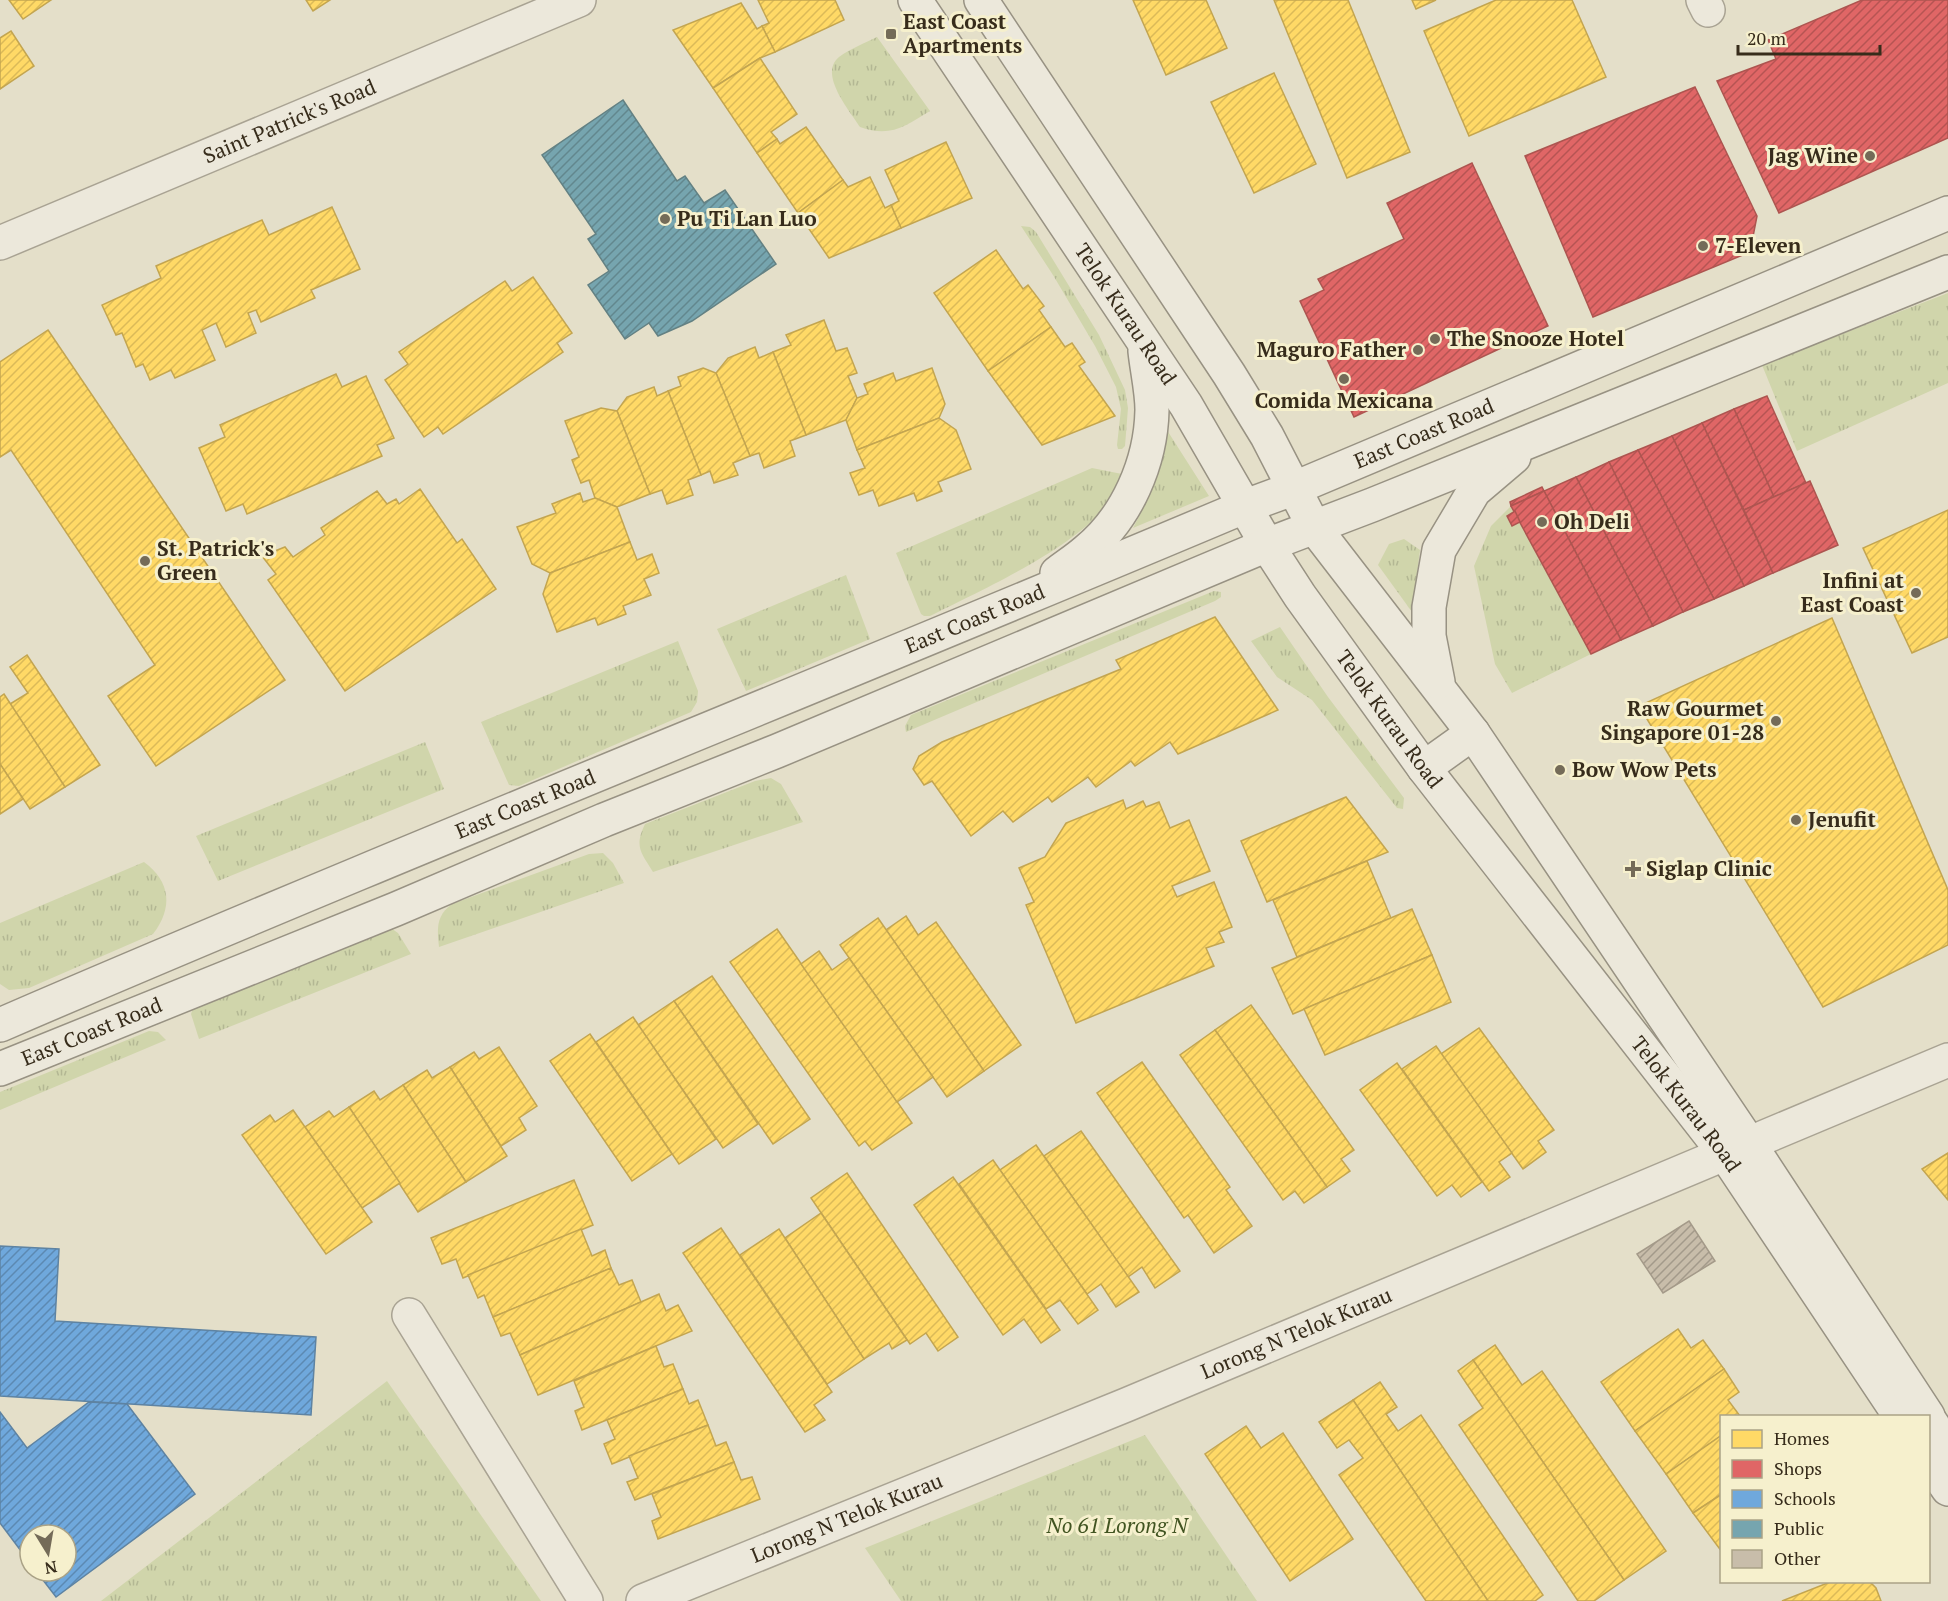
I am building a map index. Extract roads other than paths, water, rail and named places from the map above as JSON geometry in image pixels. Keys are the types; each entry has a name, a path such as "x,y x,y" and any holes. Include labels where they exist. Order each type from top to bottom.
{"street":[{"name":"Saint Patrick's Road","path":"0,243 579,0"},
{"name":"Telok Kurau Road","path":"915,0 1186,405 1267,545 1300,596 1424,768 1737,1148 1927,1415"},
{"name":"Telok Kurau Road","path":"981,0 1207,339 1267,436 1314,527 1473,733 1737,1148 1899,1415"},
{"name":"East Coast Road","path":"0,1025 428,844 1017,603 1246,506 1295,488 1948,213"},
{"name":"East Coast Road","path":"0,1069 385,914 604,820 777,751 1267,545 1948,272"},
{"path":"1017,603 1088,550 1117,518 1130,495 1149,448 1152,409 1143,343"},
{"path":"1439,688 1430,636 1429,607 1439,550 1474,491 1538,437"},
{"path":"1424,768 1473,733"},
{"name":"Lorong N Telok Kurau","path":"643,1601 1126,1406 1948,1060"},
{"path":"409,1315 586,1601"},
{"name":"Telok Kurau Road","path":"1930,1420 1948,1448"},
{"path":"1930,1462 1948,1489"}],"place":[{"name":"East Coast Apartments","path":"891,34"},
{"name":"Jag Wine","path":"1870,156"},
{"name":"Pu Ti Lan Luo","path":"665,219"},
{"name":"7-Eleven","path":"1703,246"},
{"name":"The Snooze Hotel","path":"1435,339"},
{"name":"Maguro Father","path":"1418,350"},
{"name":"Comida Mexicana","path":"1344,379"},
{"name":"Oh Deli","path":"1542,522"},
{"name":"St. Patrick's Green","path":"145,561"},
{"name":"Infini at East Coast","path":"1916,593"},
{"name":"Raw Gourmet Singapore 01-28","path":"1776,721"},
{"name":"Bow Wow Pets","path":"1560,770"},
{"name":"Jenufit","path":"1796,820"},
{"name":"Siglap Clinic","path":"1633,869"}],"park label":[{"name":"No 61 Lorong N","path":"1117,1526"}]}
